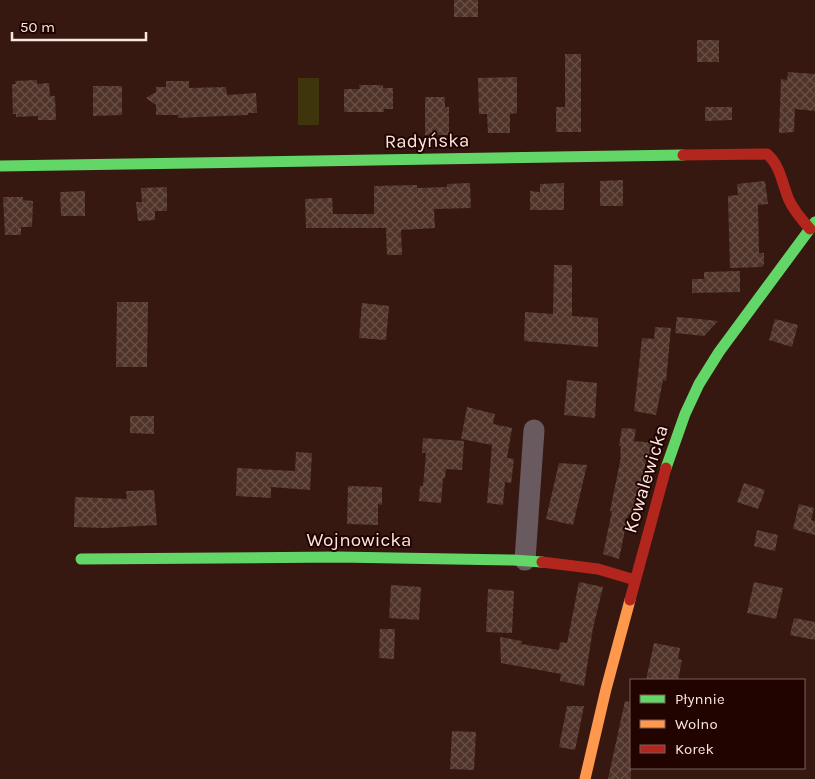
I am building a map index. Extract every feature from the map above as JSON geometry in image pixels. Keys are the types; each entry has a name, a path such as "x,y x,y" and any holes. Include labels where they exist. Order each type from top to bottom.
{"street":[{"name":"Radyńska","path":"0,166 538,156 767,154 776,164 789,201 797,214 812,225"},
{"name":"Kowalewicka","path":"585,779 606,688 635,580 667,463 680,427 700,384 719,352 812,225"},
{"path":"526,560 534,430"},
{"name":"Wojnowicka","path":"81,559 338,557 526,560 598,568 635,580"}],"shaded area":[{"path":"298,78 319,78 319,125 298,125"}],"building":[{"path":"454,0 478,0 478,17 454,17"},
{"path":"697,40 719,40 719,62 697,62"},
{"path":"565,54 581,54 581,132 556,132 556,107 565,107"},
{"path":"788,72 815,74 815,111 795,109 794,132 779,133 781,79 787,80"},
{"path":"517,77 517,113 510,114 510,133 488,133 487,114 479,114 478,78"},
{"path":"37,80 37,84 49,83 50,96 55,96 56,120 38,120 38,116 16,117 16,114 13,114 12,84 16,84 15,81"},
{"path":"166,81 189,81 189,88 226,87 227,95 256,93 257,113 178,118 178,115 156,115 156,105 146,98 156,92 156,87 166,87"},
{"path":"359,85 383,85 383,88 393,88 393,109 384,109 384,112 344,112 344,89 360,89"},
{"path":"93,86 122,86 122,115 93,116"},
{"path":"425,97 445,97 445,107 449,107 449,135 425,135"},
{"path":"705,107 732,107 732,120 705,121"},
{"path":"623,180 623,206 600,206 600,181"},
{"path":"765,181 768,204 758,205 759,253 764,253 764,264 762,267 730,268 728,196 738,195 737,184"},
{"path":"470,183 471,208 434,209 435,228 401,230 402,255 387,255 386,228 306,228 305,199 332,198 333,214 374,214 374,186 417,185 417,188 447,187 447,184"},
{"path":"564,183 564,210 530,210 530,191 540,192 540,184"},
{"path":"167,187 167,211 155,211 155,220 138,221 136,202 142,202 141,188"},
{"path":"85,191 85,216 61,216 60,192"},
{"path":"3,197 23,197 23,200 33,201 32,227 21,227 21,235 5,235"},
{"path":"554,265 572,265 572,316 598,318 598,347 524,341 525,312 553,314"},
{"path":"740,271 740,292 692,293 692,279 704,279 704,272"},
{"path":"117,302 148,302 147,367 116,367"},
{"path":"362,303 389,306 386,340 359,338"},
{"path":"677,317 718,321 704,336 675,333"},
{"path":"775,319 798,325 792,347 769,340"},
{"path":"655,327 671,328 666,381 663,380 656,415 634,411 642,338 654,339"},
{"path":"567,380 597,383 595,418 564,415"},
{"path":"467,407 495,414 493,424 512,428 507,458 514,459 511,483 505,482 503,505 487,503 492,445 461,439"},
{"path":"130,416 154,416 154,434 130,433"},
{"path":"622,428 636,429 634,441 653,443 651,461 646,461 634,516 628,515 619,559 603,554 621,457 621,446 619,446"},
{"path":"423,438 464,441 462,470 446,469 445,478 443,478 441,503 419,501 420,486 423,486 426,453 422,453"},
{"path":"296,452 312,453 310,490 271,487 271,498 236,496 237,468 295,471"},
{"path":"559,463 587,465 573,525 546,519"},
{"path":"744,483 765,490 758,509 737,502"},
{"path":"348,486 382,487 382,505 378,504 378,525 347,524"},
{"path":"154,490 157,525 104,528 74,527 75,497 127,499 126,491"},
{"path":"799,504 814,508 811,520 815,521 815,535 793,529"},
{"path":"757,530 778,535 775,551 754,546"},
{"path":"579,582 603,587 593,628 584,686 560,681 561,674 501,663 500,637 522,641 521,644 559,650 560,642 567,643"},
{"path":"754,582 783,588 776,619 747,613"},
{"path":"391,585 421,587 419,620 389,618"},
{"path":"488,589 514,591 512,633 486,632"},
{"path":"794,618 815,622 815,640 790,635"},
{"path":"380,629 395,629 394,659 379,658"},
{"path":"654,643 680,648 678,659 682,660 678,679 646,679"},
{"path":"625,701 630,702 631,779 608,779"},
{"path":"567,706 584,706 575,750 559,747"},
{"path":"452,731 476,732 474,770 450,769"}],"traffic: fast":[{"path":"0,166 683,155"},
{"path":"666,468 685,414 699,384 719,352 815,222"},
{"path":"81,559 338,557 542,562"}],"traffic: slow":[{"path":"585,779 606,689 630,600"}],"traffic: jam":[{"path":"683,155 767,154 778,170 791,204 810,229"},
{"path":"630,600 666,468"},
{"path":"542,562 598,569 635,580"}]}
